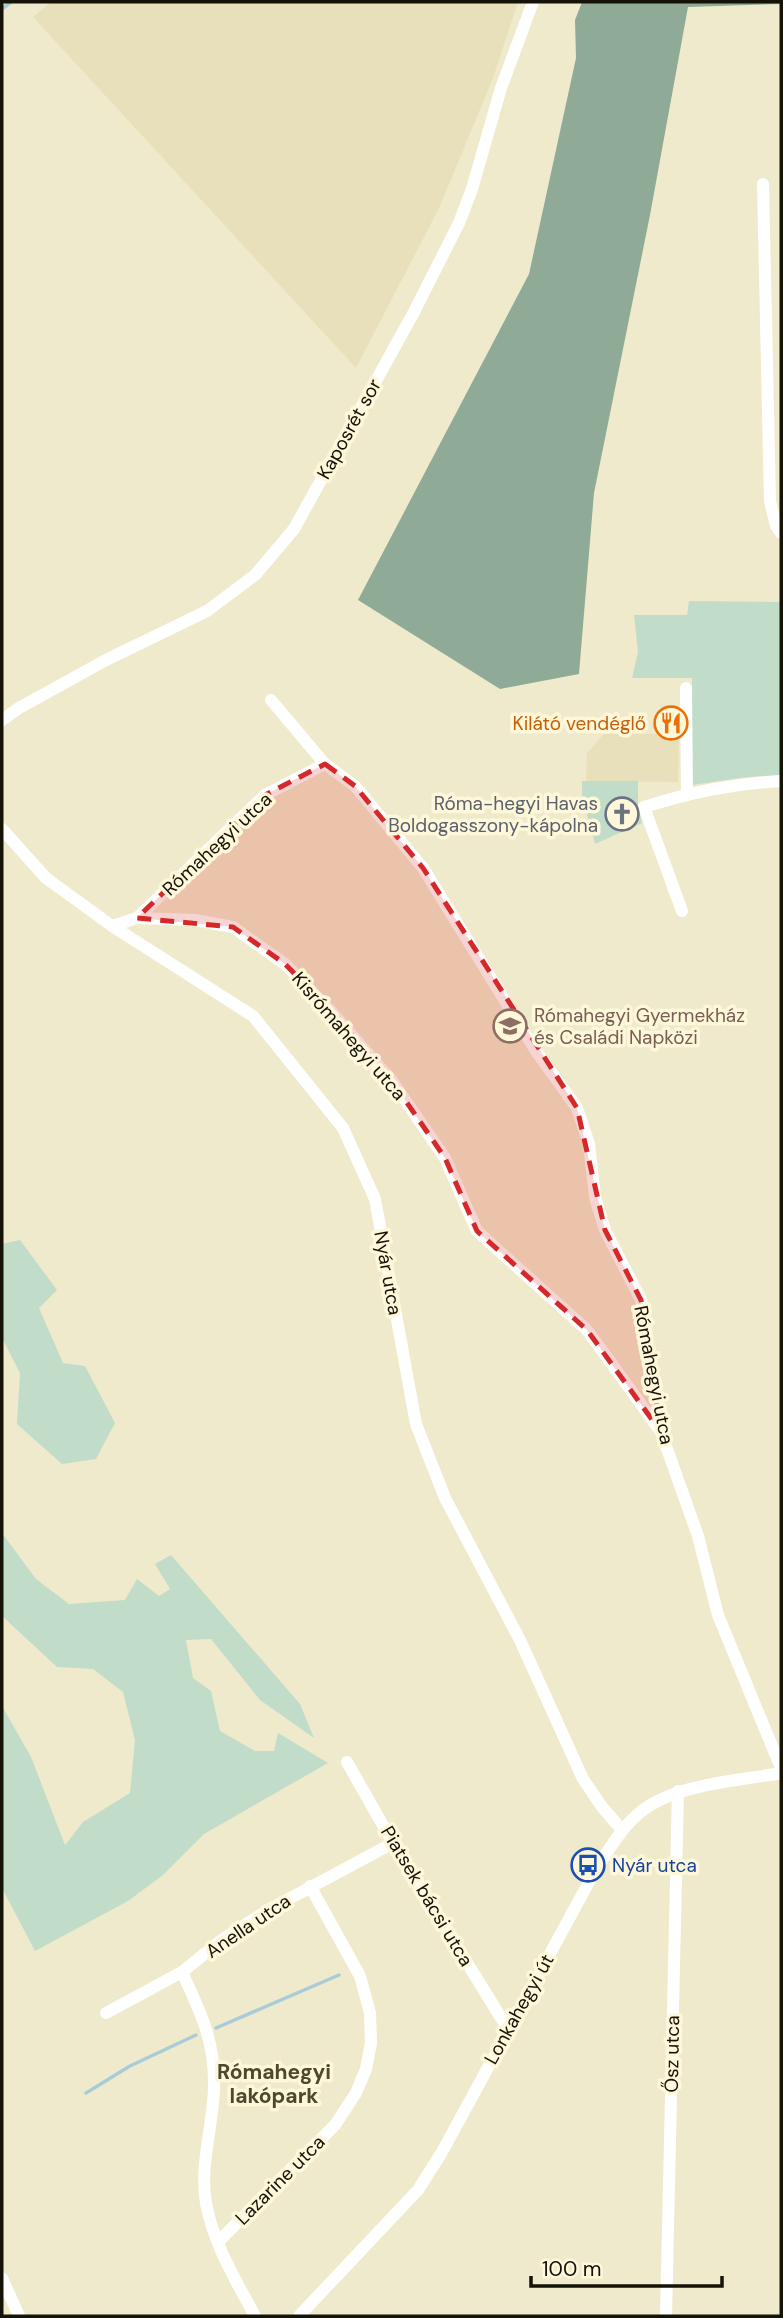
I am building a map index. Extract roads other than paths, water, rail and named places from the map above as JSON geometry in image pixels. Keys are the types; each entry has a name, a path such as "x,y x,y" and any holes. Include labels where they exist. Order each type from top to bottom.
{"street":[{"name":"Kaposrét sor","path":"2,720 106,660 207,611 255,575 294,528 414,312 459,223 472,189 500,88 533,2"},
{"path":"763,184 769,501 776,526 781,533"},
{"path":"686,688 687,793"},
{"name":"Rómahegyi utca","path":"271,700 325,764 355,786 423,868 536,1051 577,1108 589,1144 594,1197 606,1230 641,1300 661,1432 698,1536 718,1615 781,1771"},
{"name":"Rómahegyi utca","path":"112,926 137,918 265,795 325,764"},
{"path":"682,911 644,807 687,793 723,786 781,781"},
{"name":"Nyár utca","path":"2,829 46,878 112,926 253,1016 343,1128 374,1199 416,1424 440,1486 520,1640 583,1780 622,1830"},
{"name":"Kisrómahegyi utca","path":"137,918 195,920 233,926 285,964 329,1009 392,1081 445,1158 477,1231 587,1330 661,1432"},
{"name":"Piatsek bácsi utca","path":"347,1762 393,1843 508,2029"},
{"name":"Lonkahegyi út","path":"299,2316 418,2190 442,2152 595,1871 622,1830 639,1813 678,1791 781,1771"},
{"name":"Ősz utca","path":"666,2316 678,1791"},
{"name":"Anella utca","path":"106,2014 182,1972 223,1939 270,1909 393,1843"},
{"name":"Lazarine utca","path":"218,2242 335,2125 356,2093 366,2069 371,2043 370,2014 360,1976 310,1886"},
{"path":"182,1972 205,2022 213,2052 214,2086 204,2175 206,2203 218,2242 255,2316"},
{"path":"2,2278 19,2316"}],"waterway":[{"path":"2,9 11,2"},
{"path":"216,2028 339,1975"},
{"path":"86,2093 130,2066 196,2035"}],"place":[{"name":"Kilátó vendéglő","path":"671,723"},
{"name":"Róma-hegyi Havas Boldogasszony-kápolna","path":"622,814"},
{"name":"Rómahegyi Gyermekház és Családi Napközi","path":"510,1026"},
{"name":"Nyár utca","path":"588,1865"}],"district":[{"name":"Rómahegyi lakópark","path":"274,2084"}]}
